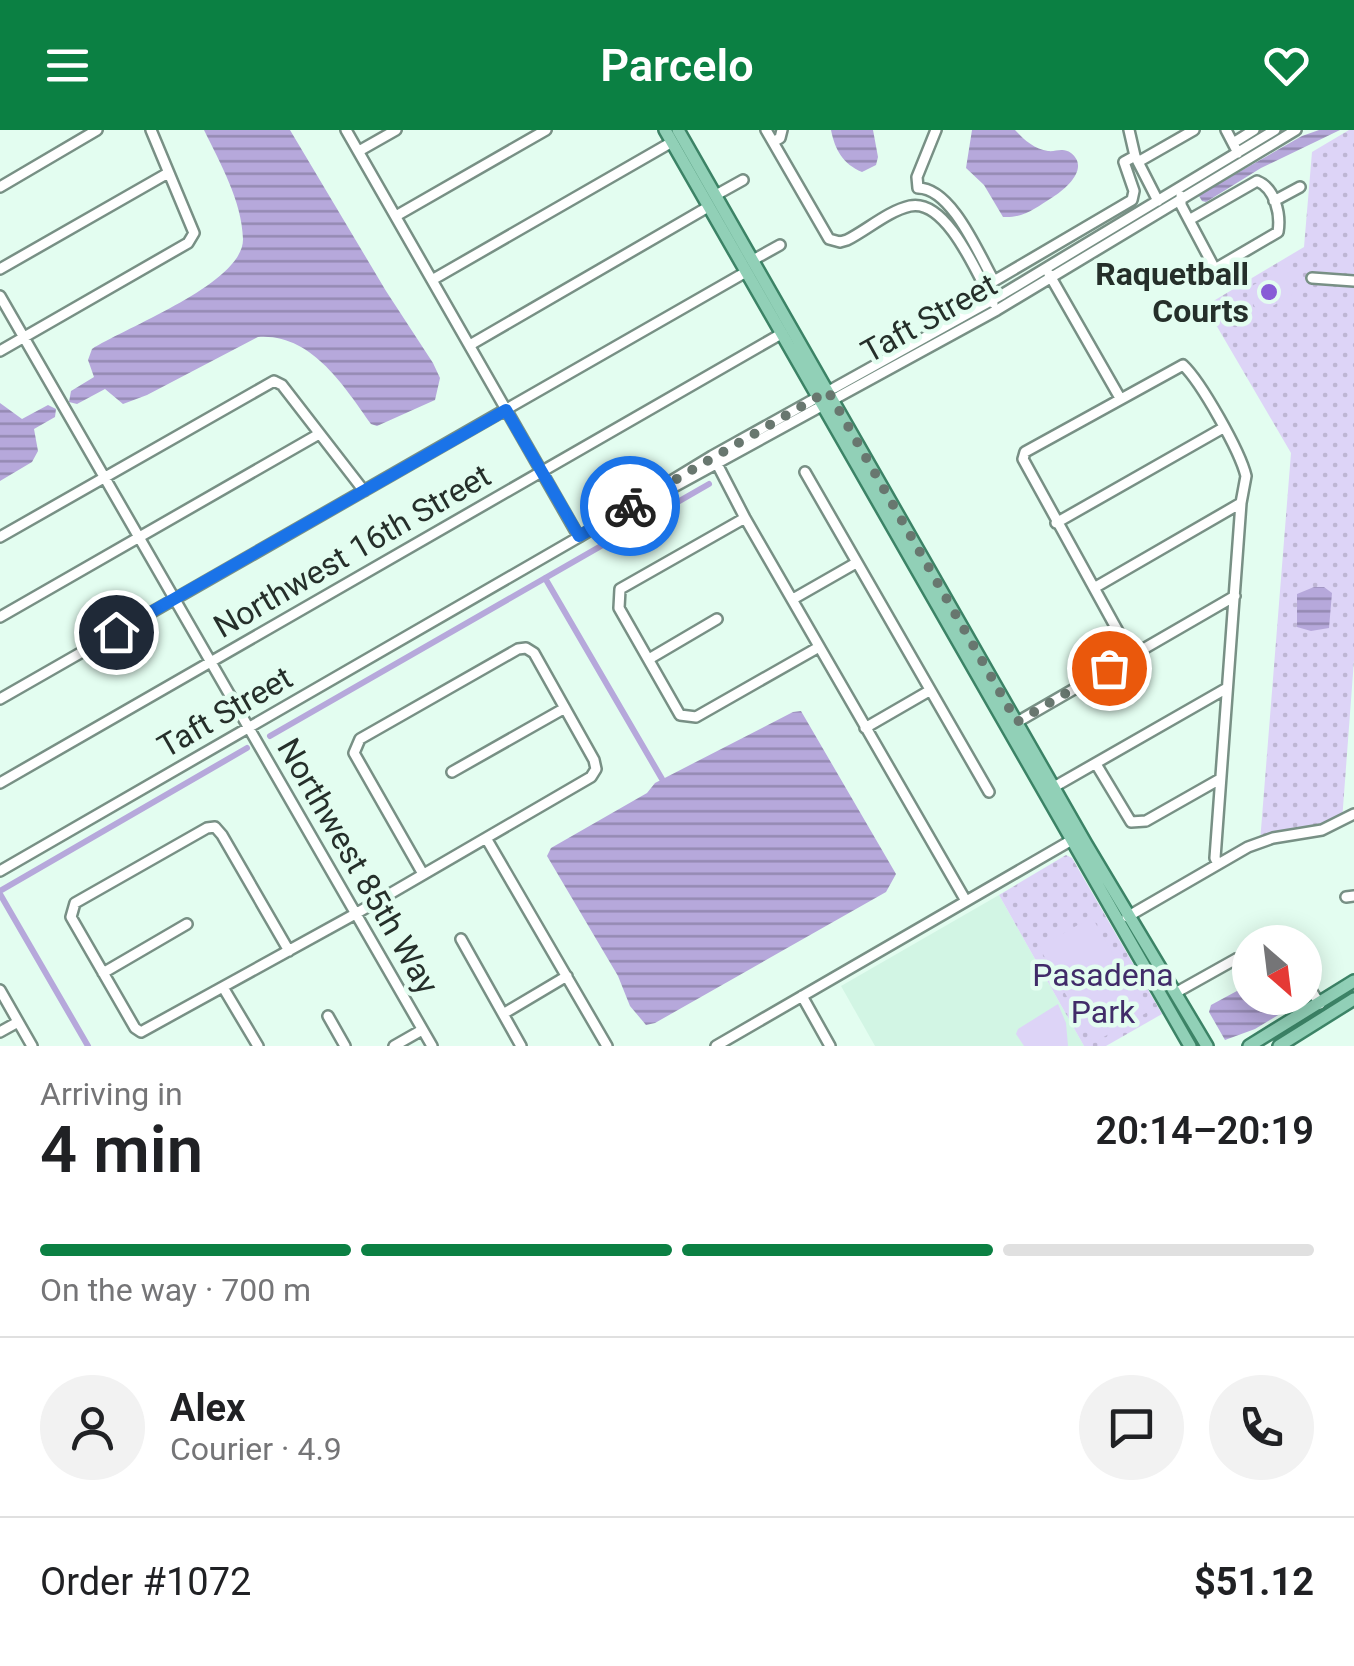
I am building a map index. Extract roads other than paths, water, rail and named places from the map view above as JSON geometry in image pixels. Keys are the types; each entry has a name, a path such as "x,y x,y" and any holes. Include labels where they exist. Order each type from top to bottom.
{"main road":[{"path":"665,130 677,133 748,276 781,334 826,399"},
{"path":"712,201 753,260 787,320 826,399 1123,919 1190,1046"},
{"path":"748,276 778,315 787,320"},
{"path":"1012,725 1054,787 1076,838"},
{"path":"1123,919 1176,992 1208,1046"},
{"path":"1322,1003 1354,980"},
{"path":"1279,1046 1354,998"},
{"path":"1249,1046 1301,1015"}],"street":[{"path":"0,186 98,130"},
{"path":"0,351 188,243 194,232 152,130"},
{"path":"346,130 579,536"},
{"path":"359,151 396,130"},
{"path":"396,216 546,130"},
{"path":"766,130 834,242 847,240 901,210 918,206 931,209 944,219 994,306"},
{"path":"773,142 780,138 782,130"},
{"path":"918,206 918,176 936,130"},
{"path":"1130,130 1136,159 1163,209"},
{"path":"918,188 930,188 956,215 994,281 1132,200 1134,191 1124,162 1194,130"},
{"path":"1226,130 1238,151 1254,130"},
{"name":"Taft Street","path":"1048,273 1157,198 1275,130"},
{"name":"Taft Street","path":"0,871 579,536 1182,198 1238,151 1296,130"},
{"path":"432,280 677,133"},
{"path":"0,269 168,173"},
{"path":"470,345 743,180"},
{"path":"1193,218 1260,181 1279,212 1278,232 1196,280"},
{"path":"1274,201 1300,187"},
{"path":"1176,188 1182,198 1180,206 1193,218 1215,269"},
{"path":"753,260 780,244"},
{"path":"1048,273 1120,398"},
{"path":"0,699 748,276"},
{"path":"1312,278 1354,282"},
{"name":"Northwest 85th Way","path":"0,296 432,1046"},
{"name":"Northwest 16th Street","path":"0,783 781,334"},
{"path":"1131,656 1022,458 1025,452 1182,365 1191,372 1246,476 1220,779 1215,858 1218,864"},
{"path":"0,537 274,381 282,385 364,491"},
{"path":"1056,523 1222,428"},
{"path":"0,617 319,434"},
{"path":"715,461 966,901"},
{"path":"805,472 989,792"},
{"path":"1094,588 1241,503"},
{"path":"745,518 620,590 619,608 648,659 680,715 688,718 819,648"},
{"path":"793,599 856,563"},
{"path":"1012,725 1235,596"},
{"path":"648,659 717,619"},
{"path":"288,951 222,834 214,827 74,903 70,910 135,1028 141,1032 357,913 591,777 596,769 594,760 534,653 526,648 376,730 355,748 423,874"},
{"path":"1054,787 1227,688"},
{"path":"865,728 929,691"},
{"path":"452,772 565,708"},
{"path":"1096,764 1131,822 1146,821 1220,779"},
{"path":"1123,919 1260,842 1322,830 1354,814"},
{"path":"486,838 607,1046"},
{"path":"716,1046 1076,838"},
{"path":"103,973 187,924"},
{"path":"461,938 521,1046"},
{"path":"1176,992 1232,960"},
{"path":"503,1014 567,976"},
{"path":"224,988 258,1046"},
{"path":"0,990 32,1046"},
{"path":"802,996 830,1046"},
{"path":"328,1016 344,1046"},
{"path":"0,1032 18,1022"},
{"path":"394,1046 422,1030"},
{"path":"738,1034 744,1046"}],"waterway":[{"path":"270,736 709,484"},
{"path":"545,578 662,779"},
{"path":"0,891 247,748"},
{"path":"0,894 88,1046"}],"place":[{"name":"Raquetball Courts","path":"1269,292"}],"park label":[{"name":"Pasadena Park","path":"1103,994"}]}
